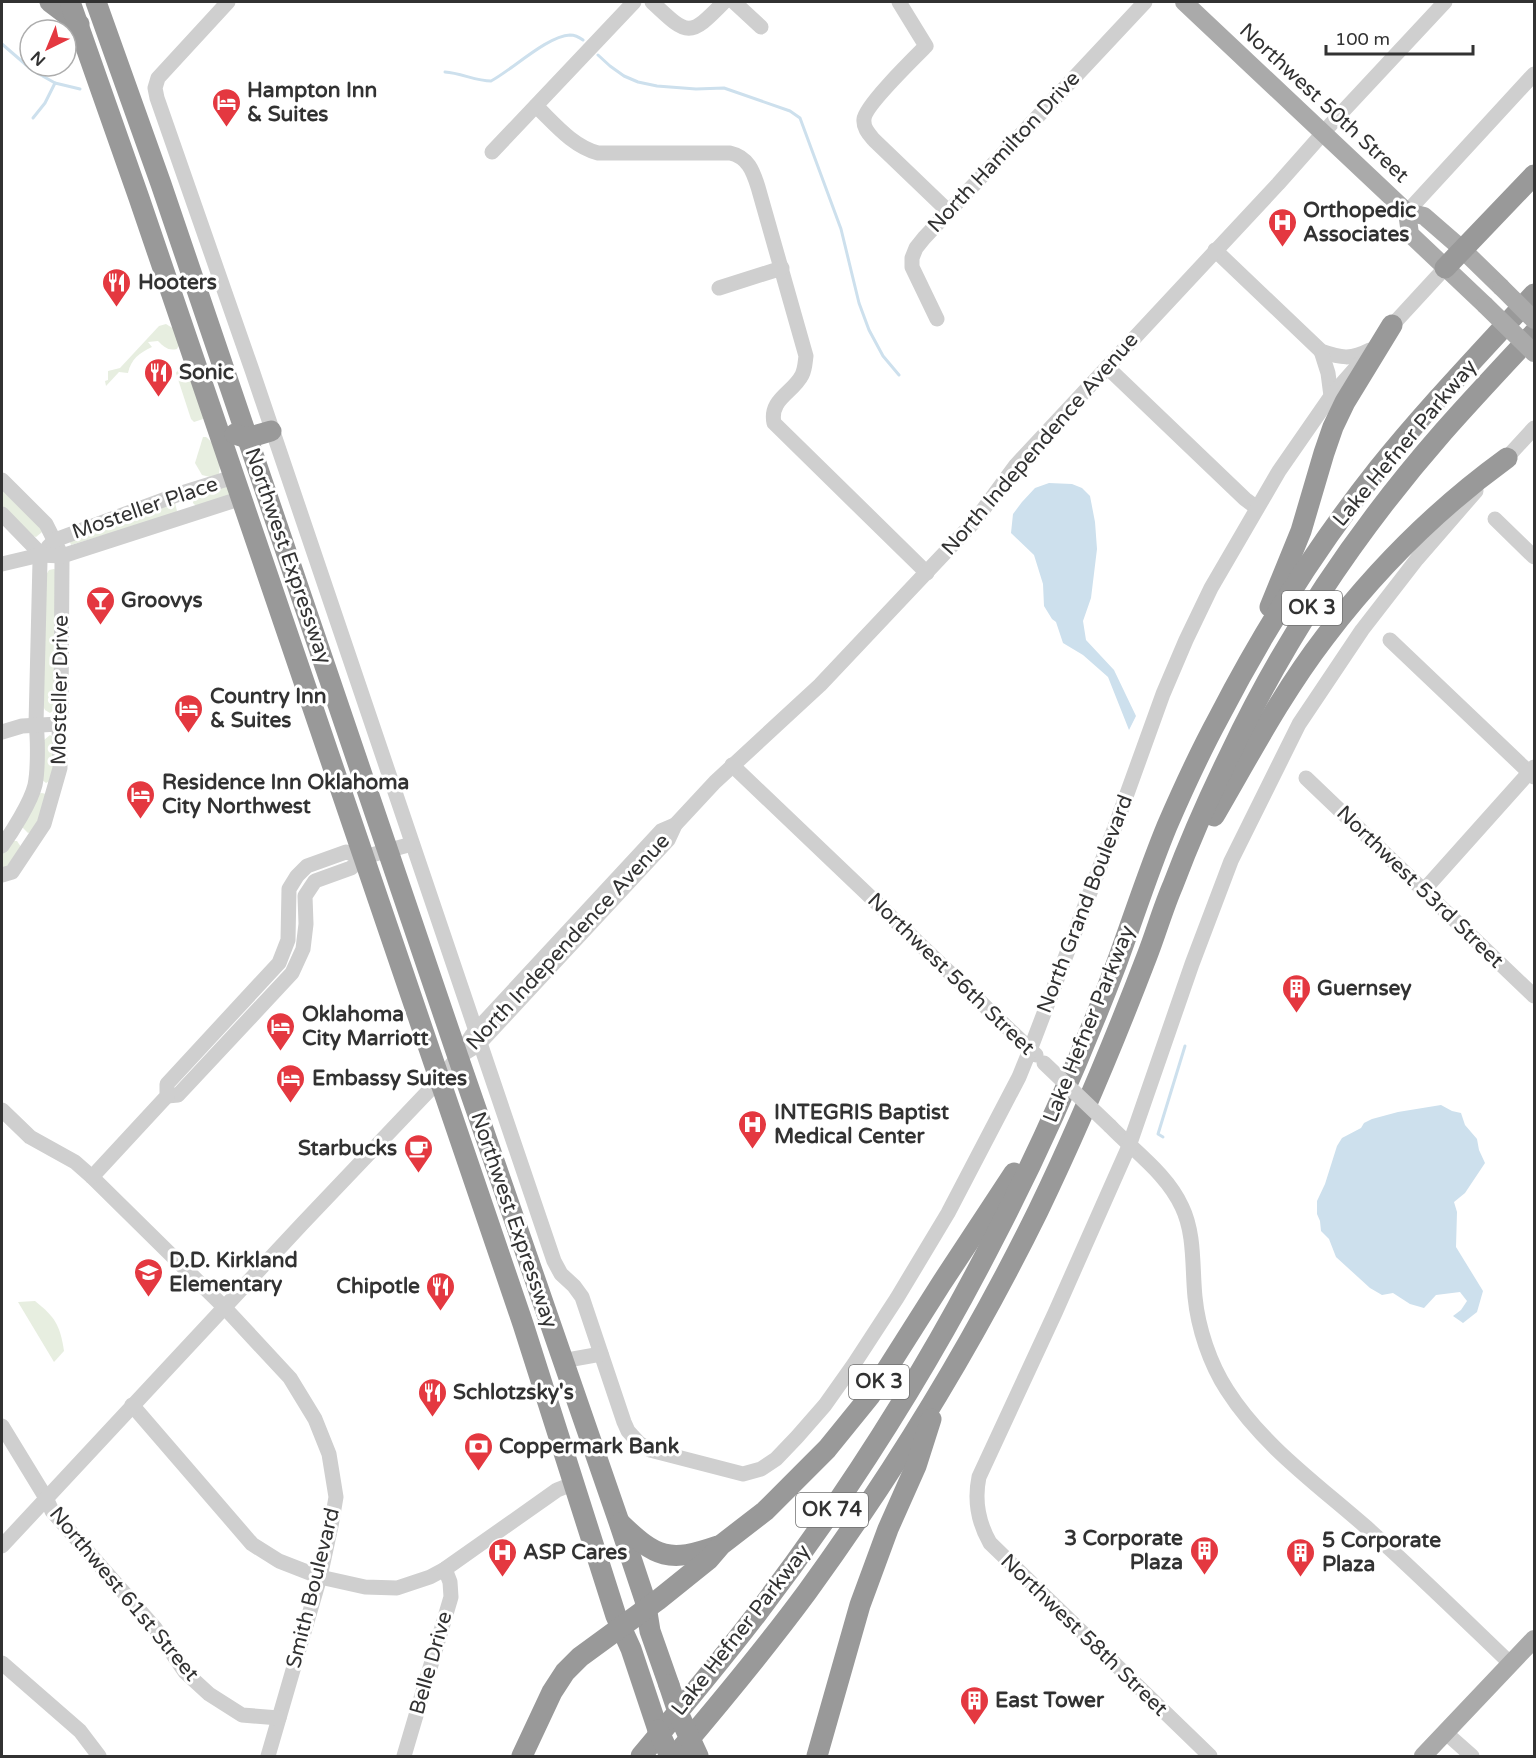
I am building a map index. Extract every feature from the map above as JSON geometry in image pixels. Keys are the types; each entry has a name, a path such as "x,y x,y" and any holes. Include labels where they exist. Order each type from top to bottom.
{"highway":[{"path":"50,2 79,24"},
{"name":"Northwest Expressway","path":"70,2 523,1324 622,1628 670,1756"},
{"name":"Northwest Expressway","path":"96,2 619,1522 645,1600 650,1631 679,1714 698,1756"},
{"path":"112,2 115,54"},
{"path":"1445,268 1534,176"},
{"name":"Lake Hefner Parkway","path":"641,1756 754,1617 846,1490 955,1314 1056,1110 1116,963 1168,825 1213,729 1276,615 1317,552 1378,469 1430,407 1534,294"},
{"path":"1248,662 1300,531 1333,427 1392,325"},
{"name":"Lake Hefner Parkway","path":"675,1756 806,1593 874,1495 940,1390 1006,1274 1067,1150 1102,1069 1194,832 1231,750 1282,656 1336,571 1398,487 1442,433 1534,333"},
{"path":"218,429 247,438 271,431"},
{"path":"1171,889 1279,706 1324,638 1392,558 1477,479 1507,458"},
{"path":"238,488 243,478 266,494"},
{"name":"OK 3","path":"622,1628 765,1511 827,1449 870,1396 1056,1110"},
{"path":"523,1324 548,1356 553,1360 562,1361"},
{"name":"OK 3","path":"818,1756 863,1596 888,1529 916,1466 940,1390"},
{"path":"551,1407 561,1407 566,1412 608,1492"},
{"path":"619,1522 639,1541 662,1554 688,1556 721,1545"},
{"path":"522,1756 552,1692 565,1672 580,1657 622,1628"}],"main road":[{"name":"Northwest 50th Street","path":"1184,2 1407,212 1424,216 1462,249 1534,320"},
{"name":"Northwest 50th Street","path":"1407,212 1410,234 1534,353"},
{"path":"1423,1756 1534,1639"}],"street":[{"name":"Northwest Expressway","path":"228,2 158,78 155,88 157,98 554,1261 561,1274 582,1297 601,1354"},
{"path":"492,152 634,2"},
{"path":"652,2 675,23 695,28 724,2"},
{"path":"734,2 761,27"},
{"path":"899,2 926,46 869,107 864,126 874,140 948,211"},
{"name":"North Hamilton Drive","path":"937,319 912,267 912,258 916,248 1145,2"},
{"name":"North Independence Avenue","path":"2,1545 439,1080 661,831 675,825 732,765 820,685 927,573 982,513 1016,465 1445,2"},
{"path":"1407,212 1534,75"},
{"path":"536,106 571,139 590,151 598,153 730,153 744,159 753,172 758,187 806,356 803,374 774,408 772,416 774,423 927,573"},
{"path":"1215,250 1321,351 1346,357 1357,356 1372,349"},
{"path":"718,288 782,268"},
{"name":"North Grand Boulevard","path":"601,1354 624,1422 628,1431 639,1443 650,1450 743,1474 761,1469 783,1452 825,1405 897,1298 948,1213 1019,1077 1168,682 1211,588 1279,471 1331,396 1445,268"},
{"path":"1321,351 1328,373 1331,396"},
{"path":"1107,367 1257,508"},
{"path":"1129,1146 1192,964 1231,861 1299,724 1362,630 1417,559 1534,428"},
{"name":"Mosteller Place","path":"55,540 182,493 227,479 238,488 188,515 62,556"},
{"path":"2,480 46,524 62,556"},
{"path":"182,493 188,515"},
{"path":"2,514 38,552 62,556"},
{"path":"1495,519 1534,557"},
{"path":"2,564 38,552 55,540"},
{"name":"Mosteller Drive","path":"2,846 16,825 35,785 38,736 36,724 38,552"},
{"name":"Mosteller Drive","path":"2,875 12,872 44,824 60,768 62,556"},
{"path":"1390,640 1533,772 1424,890"},
{"path":"2,732 6,729 36,724 59,724"},
{"name":"Northwest 56th Street","path":"732,765 1166,1181 1183,1209 1191,1239 1195,1299 1206,1344 1226,1388 1240,1410 1271,1445 1373,1534 1511,1664"},
{"name":"Northwest 53rd Street","path":"1306,778 1534,996"},
{"path":"92,1177 167,1096 178,1095 292,973 303,949 305,896 315,881 351,868 364,857 412,844"},
{"path":"167,1096 167,1084 279,963 288,940 289,889 297,876 307,866 346,852 364,857"},
{"path":"288,909 305,910"},
{"path":"283,955 296,966"},
{"name":"Smith Boulevard","path":"2,1110 30,1137 75,1162 92,1177 225,1308 290,1378 315,1419 329,1454 336,1497 320,1577 268,1756"},
{"name":"Northwest 58th Street","path":"1129,1146 979,1477 976,1502 984,1532 1000,1554 1210,1756"},
{"path":"562,1361 601,1354"},
{"path":"132,1405 252,1544 279,1561 320,1577 365,1587 396,1588 430,1577 445,1569 557,1490 575,1484"},
{"name":"Northwest 61st Street","path":"2,1426 8,1448 46,1498 52,1511 155,1628 186,1672 209,1694 242,1715 279,1718"},
{"name":"Belle Drive","path":"404,1756 451,1597 450,1582 445,1569"},
{"path":"2,1663 80,1731 99,1756"},
{"path":"1446,1733 1472,1756"}],"shaded area":[{"path":"166,324 174,329 179,345 177,349 166,348 158,341 148,342 152,347 136,357 128,373 119,372 106,386 108,371 120,368 159,326"},
{"path":"182,365 185,366 204,417 194,422 176,373"},
{"path":"203,437 210,440 218,455 220,466 218,476 202,475 195,463"},
{"path":"228,484 232,495 196,506 193,503 193,497"},
{"path":"2,487 39,524 42,532 36,537 30,535 2,507"},
{"path":"175,503 177,511 174,514 71,545 69,539"},
{"path":"49,570 57,571 54,710 50,713 43,706 46,575"},
{"path":"50,735 54,738 53,776 46,783 41,779 44,740"},
{"path":"36,794 46,794 48,803 31,832 28,833 22,827"},
{"path":"12,841 17,841 21,847 6,868 2,868 2,855"},
{"path":"35,1301 56,1322 61,1334 64,1351 54,1362 18,1302"}],"water":[{"path":"1049,483 1072,484 1082,488 1090,496 1097,549 1091,598 1083,621 1086,640 1114,670 1136,716 1129,730 1108,677 1083,655 1063,643 1056,622 1044,606 1043,584 1034,555 1011,533 1013,514 1022,502 1035,488"},
{"path":"1441,1105 1461,1113 1465,1125 1477,1139 1485,1163 1465,1193 1454,1202 1457,1212 1456,1247 1483,1291 1477,1312 1463,1323 1453,1316 1467,1301 1460,1292 1436,1295 1424,1308 1410,1304 1393,1293 1382,1295 1370,1288 1336,1257 1329,1239 1321,1231 1317,1214 1317,1201 1342,1138 1372,1119"}],"waterway":[{"path":"445,72 491,81 551,41 570,35 583,40"},
{"path":"2,44 32,70 55,83 80,89"},
{"path":"598,55 624,76 638,82 696,89 724,88 790,111 800,118 841,229 859,303 869,330 883,356 899,375"},
{"path":"33,118 45,103 55,83"},
{"path":"1163,1137 1158,1134 1185,1046"}],"place":[{"name":"Hampton Inn & Suites","path":"226,128"},
{"name":"Orthopedic Associates","path":"1282,248"},
{"name":"Hooters","path":"117,308"},
{"name":"Sonic","path":"158,398"},
{"name":"Groovys","path":"100,626"},
{"name":"Country Inn & Suites","path":"189,734"},
{"name":"Residence Inn Oklahoma City Northwest","path":"141,820"},
{"name":"Guernsey","path":"1296,1014"},
{"name":"Oklahoma City Marriott","path":"281,1052"},
{"name":"Embassy Suites","path":"291,1104"},
{"name":"INTEGRIS Baptist Medical Center","path":"753,1150"},
{"name":"Starbucks","path":"418,1174"},
{"name":"D.D. Kirkland Elementary","path":"148,1298"},
{"name":"Chipotle","path":"441,1312"},
{"name":"Schlotzsky's","path":"432,1418"},
{"name":"Coppermark Bank","path":"478,1472"},
{"name":"3 Corporate Plaza","path":"1204,1576"},
{"name":"ASP Cares","path":"502,1578"},
{"name":"5 Corporate Plaza","path":"1301,1578"},
{"name":"East Tower","path":"974,1726"}]}
